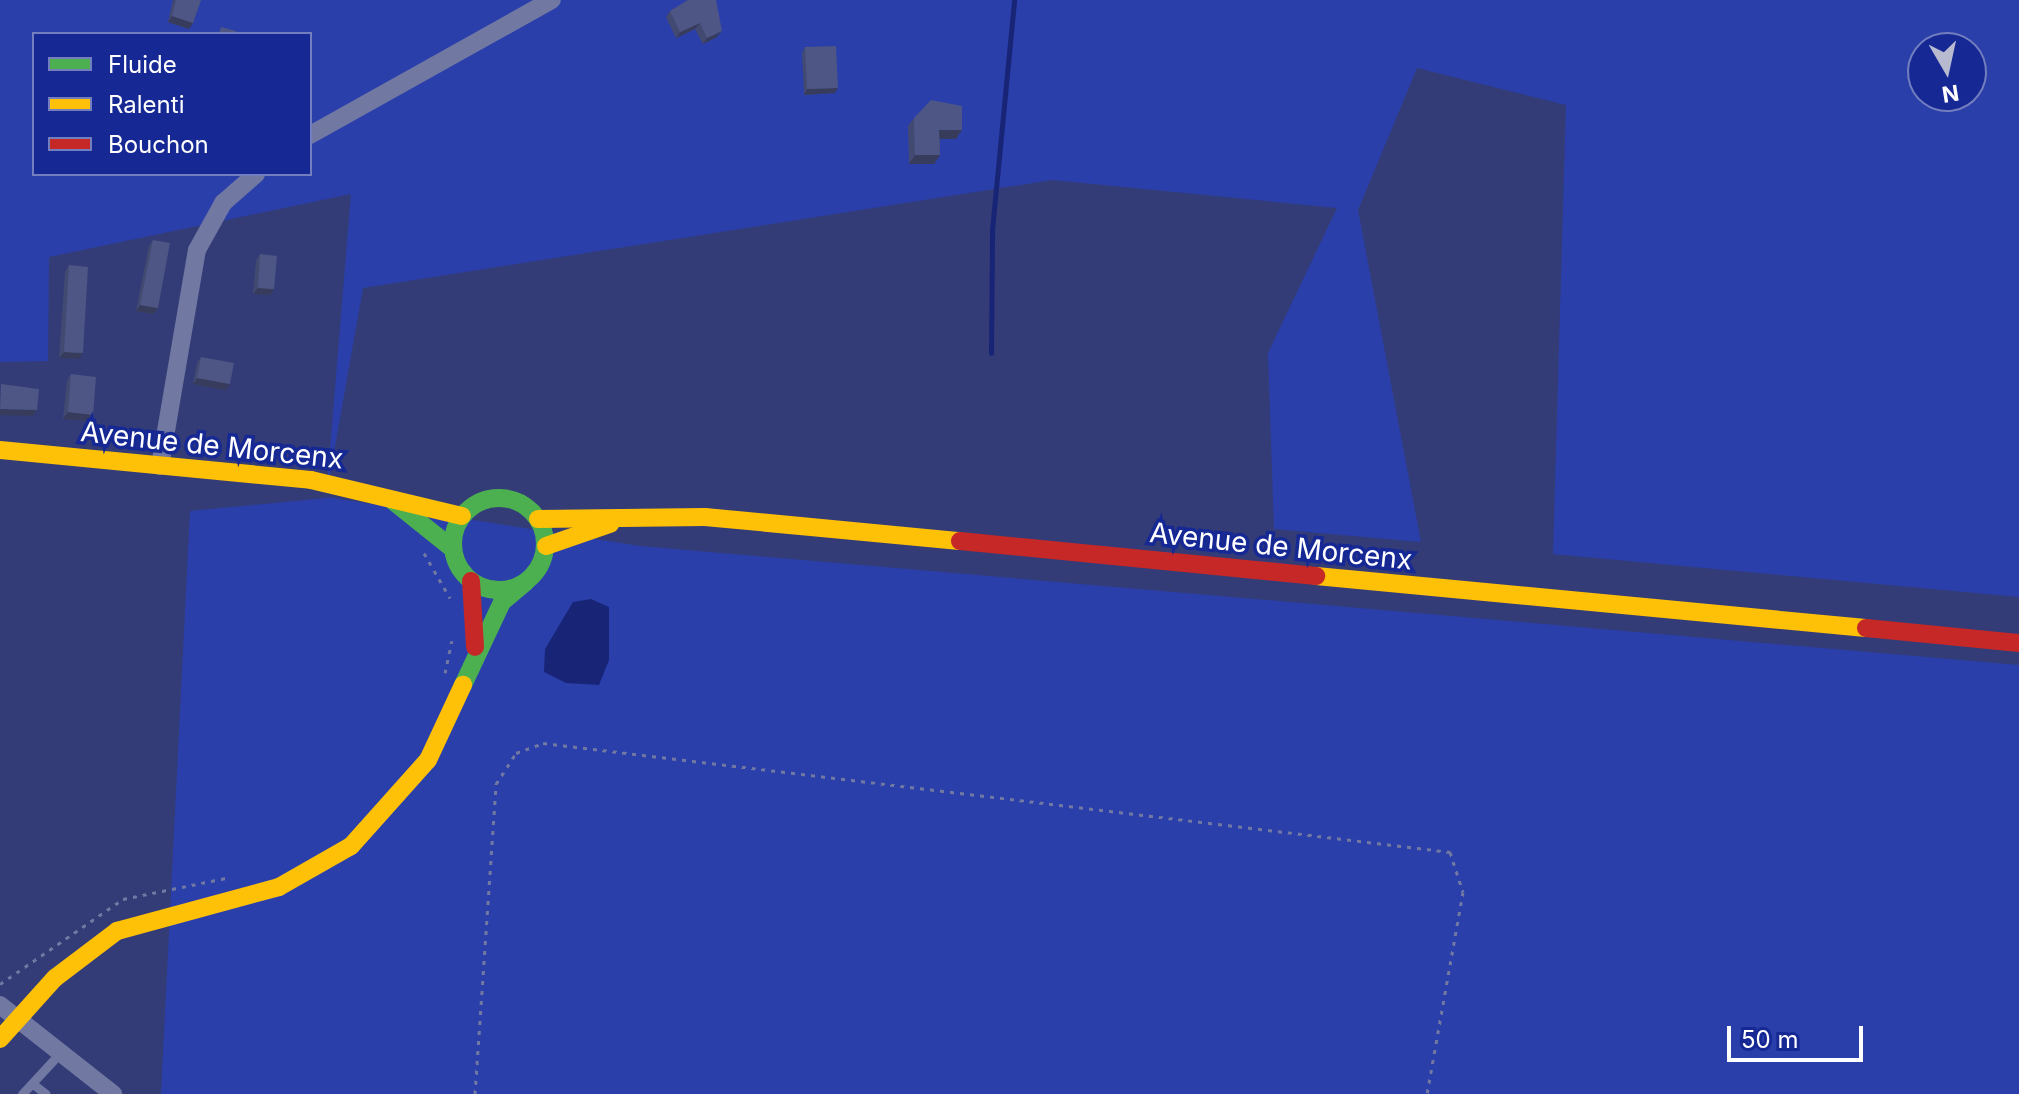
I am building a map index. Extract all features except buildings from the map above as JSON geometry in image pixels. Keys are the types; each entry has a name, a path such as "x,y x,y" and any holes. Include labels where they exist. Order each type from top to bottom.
{"main road":[{"name":"Avenue de Morcenx","path":"0,450 311,480 462,516"},
{"path":"385,496 453,549 471,581 475,653"},
{"path":"453,549 462,516 501,498 538,519 546,546"},
{"name":"Avenue de Morcenx","path":"538,519 631,516 720,518 2019,643"},
{"path":"0,1039 16,1019 117,931 279,887 351,846 428,760 475,653 502,602 526,582 546,546 631,516"},
{"path":"471,581 498,591 526,582"}],"street":[{"path":"312,134 552,0"},
{"path":"160,466 197,250 223,203 254,176"},
{"path":"0,1005 113,1094"}],"lane":[{"path":"22,1094 60,1053"},
{"path":"33,1084 46,1094"}],"path":[{"path":"417,543 452,605"},
{"path":"440,686 454,633"},
{"path":"475,1094 496,784 516,753 543,743 1450,852 1463,892 1427,1094"},
{"path":"0,984 123,899 238,876"}],"shaded area":[{"path":"0,0 2019,0 2019,597 1553,554 1566,105 1417,68 1358,210 1421,542 1274,529 1268,353 1337,208 1052,180 363,288 326,496 351,194 49,257 48,361 0,362"},
{"path":"326,498 640,546 2019,665 2019,1094 161,1094 190,511"},
{"path":"591,599 609,607 609,660 599,685 566,683 544,672 545,649 573,602"}],"waterway":[{"path":"991,353 992,230 1014,0"}],"traffic: fast":[{"path":"499,498 517,501 532,511 542,526 545,544 542,562 532,577 517,587 499,590 481,587 466,577 456,562 453,544 456,526 466,511 481,501 499,498"},
{"path":"393,501 453,549"},
{"path":"463,685 502,602 526,582"}],"traffic: slow":[{"path":"0,450 311,480 462,516"},
{"path":"538,519 705,517 960,541"},
{"path":"546,546 610,524"},
{"path":"1316,576 1866,628"},
{"path":"0,1039 55,978 117,931 279,887 351,846 428,760 463,685"}],"traffic: jam":[{"path":"960,541 1316,576"},
{"path":"471,581 475,647"},
{"path":"1866,628 2019,643"}]}
